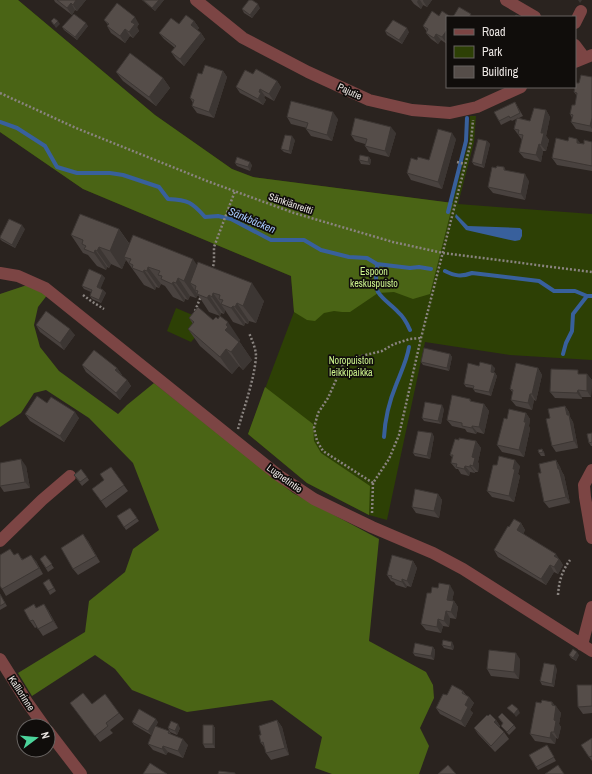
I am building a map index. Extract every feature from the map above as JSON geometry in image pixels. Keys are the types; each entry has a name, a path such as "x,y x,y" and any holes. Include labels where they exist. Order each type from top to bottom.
{"street":[{"name":"Pajutie","path":"196,0 243,38 308,72 369,100 412,110 450,112 477,107 519,88"},
{"path":"506,0 533,16"},
{"path":"576,21 581,11"},
{"path":"576,46 584,58"},
{"name":"Lugnetintie","path":"0,273 18,276 45,288 278,475 314,499 463,568 587,648"},
{"path":"592,470 584,484 592,538"},
{"path":"0,541 42,500 70,476"},
{"path":"587,648 592,607"},
{"name":"Kalliorinne","path":"0,659 38,718"},
{"path":"56,741 81,774"}],"path":[{"name":"Sänkiänreitti","path":"0,93 76,128 235,191 309,218 393,242 443,253 592,272"},
{"path":"372,518 373,483 389,460 399,436 421,338 471,142 474,114"},
{"path":"457,162 465,164"},
{"path":"209,277 214,263 214,247 235,191"},
{"path":"195,311 203,290"},
{"path":"83,295 104,309"},
{"path":"237,431 251,383 256,356 249,333"},
{"path":"373,483 323,451 317,440 314,428 318,413 328,398 344,362 349,359 382,351 394,344 410,339 421,338"},
{"path":"558,595 558,584 561,573 570,560"}],"green space":[{"name":"Espoon keskuspuisto","path":"0,0 18,0 155,115 232,169 253,177 452,203 469,141 470,116 476,116 474,142 458,204 592,214 592,360 510,355 425,342 387,520 369,515 307,483 248,434 294,312 291,276 83,189 0,132"},
{"path":"0,0 18,0 155,115 232,169 253,177 453,203 430,294 413,299 394,292 378,293 350,312 334,311 324,313 315,321 307,320 294,312 291,276 83,189 0,132"},
{"path":"27,285 48,294 38,307 34,325 40,347 59,371 118,414 154,383 293,493 379,539 369,641 426,672 433,685 434,698 420,728 429,746 419,774 332,774 315,768 322,737 272,700 187,712 132,690 115,669 95,655 32,696 18,673 85,632 89,601 125,572 133,549 159,530 133,463 89,418 46,390 34,393 21,413 0,427 0,294"},
{"path":"176,308 209,322 191,342 167,331"},
{"path":"265,387 313,424 314,441 321,453 370,486 369,515 307,483 248,434"}],"water":[{"path":"456,214 468,226 520,228 522,230 522,236 520,240 515,241 466,230 455,217"}],"building":[{"path":"57,0 76,0 73,5 71,3 67,8"},
{"path":"143,0 159,0 152,8"},
{"path":"249,0 252,0 258,4 250,15 242,9"},
{"path":"117,3 135,17 131,22 135,24 129,32 125,29 120,36 107,26 109,24 104,20"},
{"path":"459,7 471,14 470,16 454,16"},
{"path":"432,11 439,16 442,11 450,16 446,16 446,31 442,37 436,34 434,38 426,33 428,29 423,26"},
{"path":"74,14 86,23 75,37 62,27"},
{"path":"186,15 194,21 191,25 201,33 180,59 171,52 176,46 159,33 171,18 179,24"},
{"path":"54,18 58,21 54,25 51,21"},
{"path":"393,20 407,28 399,40 385,31"},
{"path":"130,53 163,78 149,97 116,72"},
{"path":"205,65 223,71 209,112 192,106 194,100 190,98 198,73 202,74"},
{"path":"256,69 277,81 269,94 260,89 259,92 261,93 258,99 236,87 245,70 253,74"},
{"path":"581,75 592,77 592,118 590,126 571,122 573,115 570,114 572,105 575,105 577,93 574,92 576,83 579,83"},
{"path":"291,101 333,112 327,135 306,129 308,123 287,117"},
{"path":"515,102 520,113 499,121 494,112"},
{"path":"534,108 546,110 541,133 544,133 541,145 539,144 536,155 519,152 523,135 518,134 519,130 514,129 517,118 530,121"},
{"path":"355,118 391,127 385,151 365,146 367,139 351,135"},
{"path":"438,129 452,133 438,182 407,173 411,158 417,160 418,157 429,160"},
{"path":"285,135 292,136 289,151 281,149"},
{"path":"569,137 577,139 577,143 584,144 584,140 592,142 592,166 552,158 556,138 568,141"},
{"path":"478,139 487,141 482,165 472,162"},
{"path":"360,155 369,157 368,162 359,160"},
{"path":"237,157 250,162 248,167 235,163"},
{"path":"497,166 504,167 504,170 525,174 521,194 488,187 492,167 496,168"},
{"path":"80,214 119,229 110,251 99,247 94,253 84,249 86,246 82,244 83,240 71,235"},
{"path":"9,219 22,225 12,245 0,238"},
{"path":"133,235 193,259 184,281 178,278 176,283 173,282 172,284 161,279 162,276 158,275 160,271 148,267 147,271 144,270 143,272 132,268 133,265 129,263 131,259 124,257"},
{"path":"198,262 252,283 243,306 237,303 235,307 233,306 231,308 221,304 223,300 219,299 220,295 213,293 212,297 209,295 207,298 197,294 198,291 195,290 196,286 190,283"},
{"path":"89,269 102,275 97,287 103,290 99,300 90,296 92,290 82,286"},
{"path":"198,307 213,320 216,317 218,319 220,316 228,322 226,325 228,327 225,330 239,342 231,352 226,349 220,357 188,329 194,322 189,318"},
{"path":"46,311 70,329 60,343 36,325"},
{"path":"424,348 450,354 447,368 421,362"},
{"path":"94,350 117,368 115,370 127,380 116,393 82,365"},
{"path":"480,362 492,365 491,372 495,373 489,392 473,389 474,386 464,384 468,363 479,366"},
{"path":"516,363 538,368 532,394 530,394 528,403 511,400 513,390 510,389"},
{"path":"551,369 578,370 578,374 587,374 587,391 578,390 577,393 550,392"},
{"path":"452,395 484,404 479,427 472,426 472,428 462,426 462,423 447,420"},
{"path":"37,396 47,403 51,397 75,412 60,436 25,414"},
{"path":"425,402 442,405 438,421 422,418"},
{"path":"565,406 567,415 569,415 574,441 552,446 546,419 550,418 548,409"},
{"path":"509,409 526,413 524,422 526,422 519,450 497,445 504,418 507,419"},
{"path":"418,431 432,433 427,456 413,453"},
{"path":"592,433 592,442 589,443 587,434"},
{"path":"459,438 476,441 472,457 475,458 473,466 465,466 464,469 456,467 457,464 451,463 453,455 450,455 455,439 459,440"},
{"path":"542,449 543,452 539,453 538,450"},
{"path":"499,456 515,460 513,469 515,469 509,496 487,491 493,465 497,465"},
{"path":"21,459 25,482 0,486 0,463"},
{"path":"556,460 566,497 544,502 538,473 541,473 539,464"},
{"path":"111,467 124,485 101,501 92,489 104,480 100,474"},
{"path":"81,469 87,477 80,482 74,475"},
{"path":"415,489 438,494 434,511 412,507"},
{"path":"130,508 137,518 124,527 117,516"},
{"path":"514,519 521,523 517,530 556,554 554,556 559,559 554,567 550,565 541,579 494,550 508,526 509,527"},
{"path":"83,534 96,556 73,569 61,548"},
{"path":"10,549 14,555 18,553 22,560 31,555 39,568 2,589 0,586 0,555"},
{"path":"45,555 52,564 46,568 40,559"},
{"path":"392,555 413,561 407,581 402,579 402,582 391,578 392,576 387,575"},
{"path":"49,579 54,588 48,591 43,583"},
{"path":"439,583 450,585 447,600 454,601 451,612 446,611 444,621 438,619 437,627 421,624 427,593 431,593 432,587 438,588"},
{"path":"0,594 5,603 0,606"},
{"path":"34,604 36,608 44,604 53,621 38,629 33,620 30,621 24,610"},
{"path":"443,640 452,642 451,647 442,645"},
{"path":"415,643 433,647 431,656 413,653"},
{"path":"573,649 577,652 573,658 569,655"},
{"path":"489,650 516,653 514,672 487,669"},
{"path":"544,663 555,665 552,684 540,681"},
{"path":"452,685 463,691 462,693 469,697 465,705 468,707 461,721 436,708 443,694 447,695"},
{"path":"577,685 592,685 592,706 578,707"},
{"path":"83,693 92,704 105,694 119,713 106,723 108,726 95,736 70,703"},
{"path":"542,700 552,702 552,705 556,706 554,732 551,732 550,738 530,734 536,702 541,703"},
{"path":"512,704 518,709 514,714 507,708"},
{"path":"139,709 156,719 148,731 132,722"},
{"path":"502,713 514,725 507,732 501,726 503,723 498,717"},
{"path":"490,714 496,720 494,722 504,732 491,746 474,728 487,715 488,716"},
{"path":"277,720 285,748 266,753 263,742 261,743 259,726"},
{"path":"171,721 178,724 175,731 168,728"},
{"path":"203,725 213,725 213,744 203,744"},
{"path":"155,726 169,731 168,733 183,739 178,751 163,746 162,749 148,744"},
{"path":"592,738 592,756 589,757 581,745"},
{"path":"547,745 554,757 536,767 529,755"},
{"path":"150,763 167,774 143,774"},
{"path":"448,765 456,774 438,774"},
{"path":"558,765 564,774 545,774"},
{"path":"219,771 235,773 235,774 218,774"}],"waterway":[{"path":"448,212 466,141 467,118"},
{"name":"Sänkbäcken","path":"0,122 17,128 45,146 57,167 77,173 110,173 123,175 159,187 168,199 185,201 197,208 205,217 218,216 231,219 271,240 304,240 321,250 349,257 367,258 377,264 431,269"},
{"path":"377,264 376,282 378,292 382,298 402,316 410,330"},
{"name":"Sänkbäcken","path":"445,271 458,275 472,273 539,281 554,291 575,291 587,296 592,296"},
{"path":"563,354 566,343 572,331 573,314 587,296"},
{"path":"384,437 389,404 409,347"}],"park label":[{"name":"Noropuiston leikkipaikka","path":"351,366"}]}
